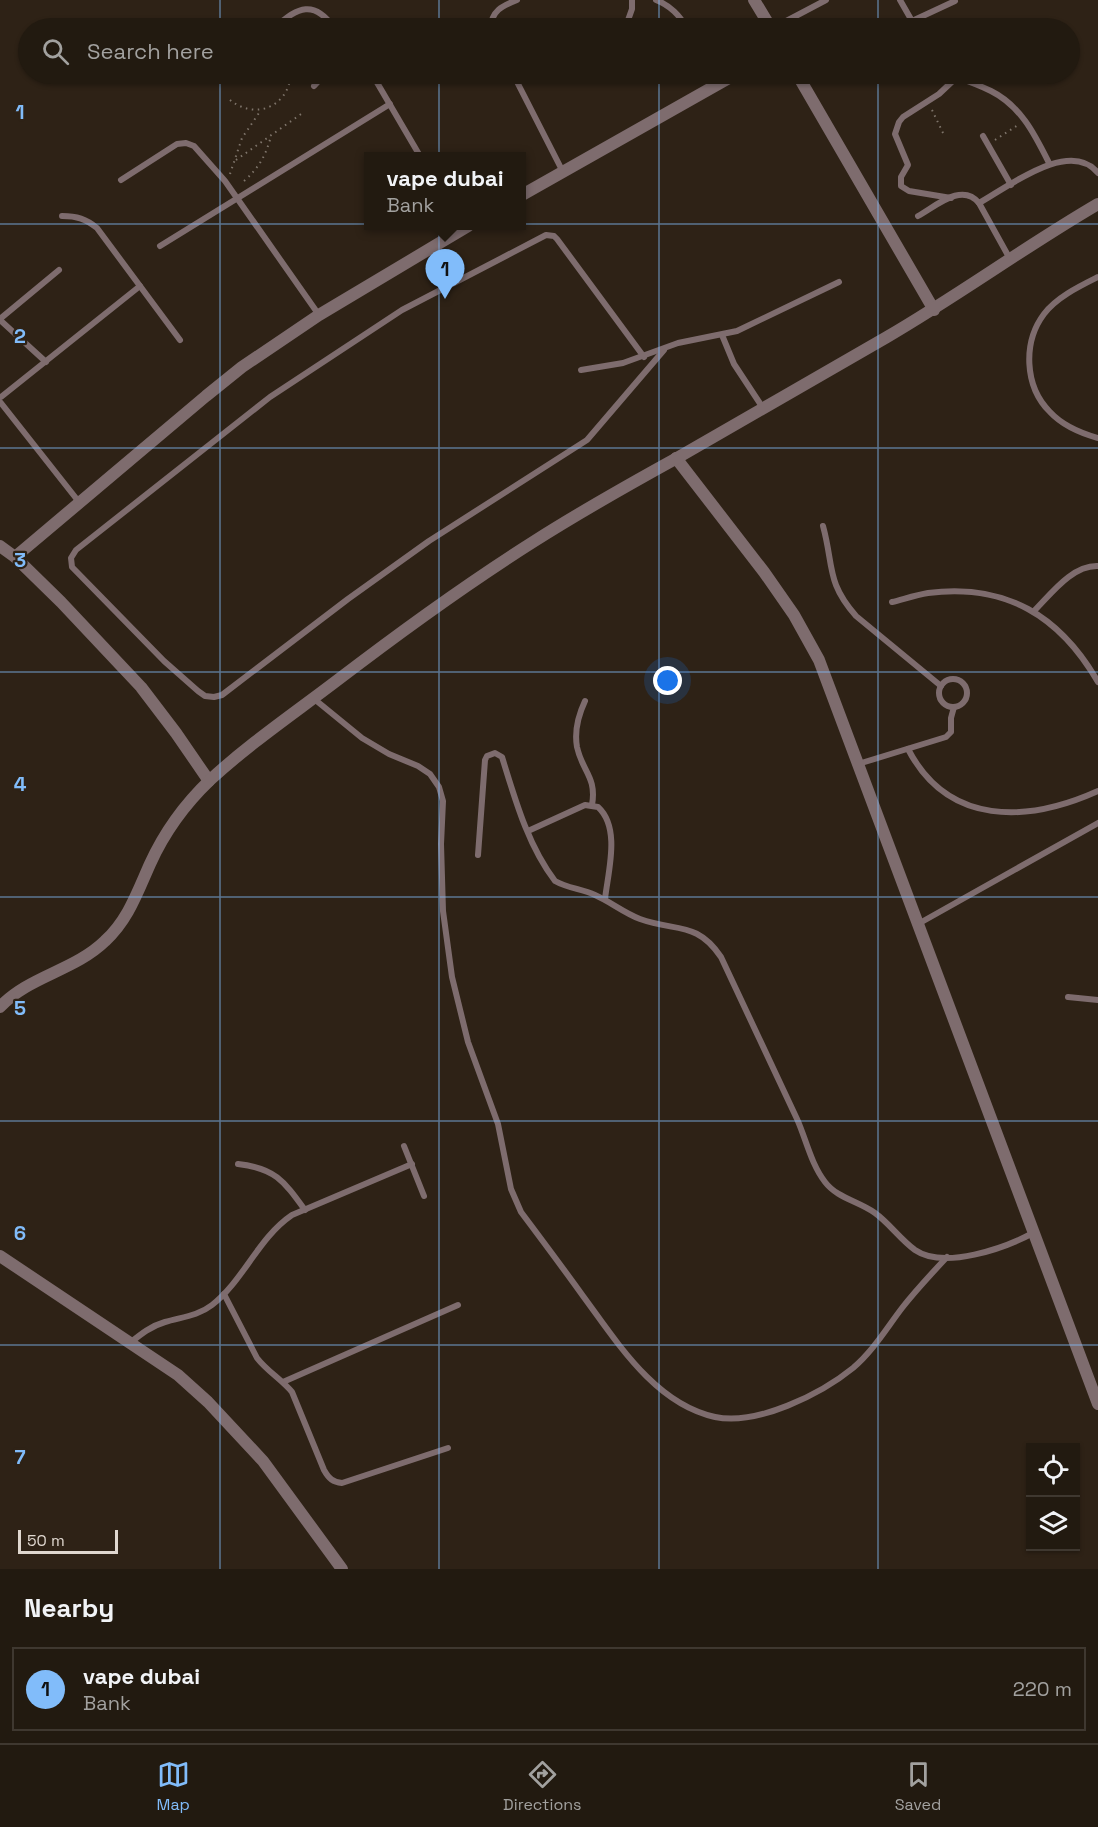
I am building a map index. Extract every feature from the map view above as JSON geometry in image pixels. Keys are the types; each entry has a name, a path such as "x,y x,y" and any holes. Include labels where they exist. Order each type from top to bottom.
{"street":[{"path":"754,0 766,18"},
{"path":"526,193 707,84"},
{"path":"803,84 934,310"},
{"path":"0,1007 30,984 81,960 104,942 124,920 166,834 186,806 209,781 407,627 531,543 604,498 934,310 1098,204"},
{"path":"15,557 206,396 280,340 458,230"},
{"path":"676,458 764,572 794,615 819,660 1098,1404"},
{"path":"0,546 15,557 69,610 141,687 209,781"},
{"path":"0,1256 177,1375 236,1431 263,1461 342,1569"}],"lane":[{"path":"493,18 494,13 500,8 517,0"},
{"path":"629,18 632,0"},
{"path":"656,0 668,2 681,18"},
{"path":"791,18 826,0"},
{"path":"900,0 910,18"},
{"path":"918,18 955,1"},
{"path":"285,18 291,12 305,7 320,11 327,18"},
{"path":"378,84 418,152"},
{"path":"518,84 563,172"},
{"path":"949,84 928,102 903,117 896,128 897,140 908,165 900,182 901,186 909,191 951,198"},
{"path":"974,84 994,92 1010,103 1034,133 1049,163"},
{"path":"160,246 390,104"},
{"path":"983,136 1011,185"},
{"path":"121,180 177,144 186,143 194,146 225,181 318,315"},
{"path":"979,203 1049,163 1064,160 1084,162 1098,173"},
{"path":"918,216 958,193 966,193 979,203 1011,260"},
{"path":"62,216 81,218 97,228 180,340"},
{"path":"644,357 557,239 546,235 402,310 270,397 76,550 71,558 72,567 164,661 198,691 205,696 222,695 429,541 587,440 664,350"},
{"path":"46,362 0,319 59,270"},
{"path":"1098,277 1067,295 1045,312 1034,331 1028,353 1036,392 1049,411 1078,433 1098,438"},
{"path":"581,370 623,363 685,341 722,335 752,326 839,282"},
{"path":"79,503 1,400 140,286"},
{"path":"722,335 734,364 763,408"},
{"path":"823,526 831,574 845,603 856,616 940,686"},
{"path":"1034,611 1074,573 1098,566"},
{"path":"892,603 928,593 964,592 1000,598 1034,611 1063,633 1081,655 1098,682"},
{"path":"953,678 962,681 968,690 966,699 954,707 949,706 941,700 940,686 953,678"},
{"path":"314,698 363,738 430,774 439,787 443,801 441,844 443,911 452,977 468,1042 498,1124 511,1189 521,1212 615,1340 654,1382 693,1410 716,1418 741,1419 765,1413 803,1398 828,1385 854,1367 873,1349 907,1301 947,1257"},
{"path":"585,701 578,716 577,747 593,785 592,805"},
{"path":"858,764 949,735 954,707"},
{"path":"908,749 916,765 934,786 958,802 984,811 1013,812 1044,808 1098,791"},
{"path":"478,855 485,760 491,754 500,754 512,795 555,881 605,899 619,909 639,918 698,933 712,943 721,957 823,1180 831,1190 874,1212 922,1254 947,1257 989,1251 1034,1233"},
{"path":"528,831 578,808 592,805 598,807 603,812 609,830 610,854 605,899"},
{"path":"918,924 1098,823"},
{"path":"1068,997 1098,1000"},
{"path":"404,1146 424,1196"},
{"path":"238,1164 257,1166 275,1175 289,1188 305,1210"},
{"path":"130,1343 153,1327 196,1314 211,1306 224,1294 280,1223 292,1215 411,1164"},
{"path":"224,1294 257,1358 264,1367 284,1382 298,1403 328,1478 342,1483 448,1448"},
{"path":"284,1382 458,1305"}],"path":[{"path":"230,100 244,109 261,110 283,97 288,84"},
{"path":"928,102 944,135"},
{"path":"225,181 236,160 242,138 261,110"},
{"path":"236,160 304,112"},
{"path":"987,144 1025,120"},
{"path":"232,192 258,168 271,136"}],"place":[{"name":"vape dubai","path":"445,299"}]}
